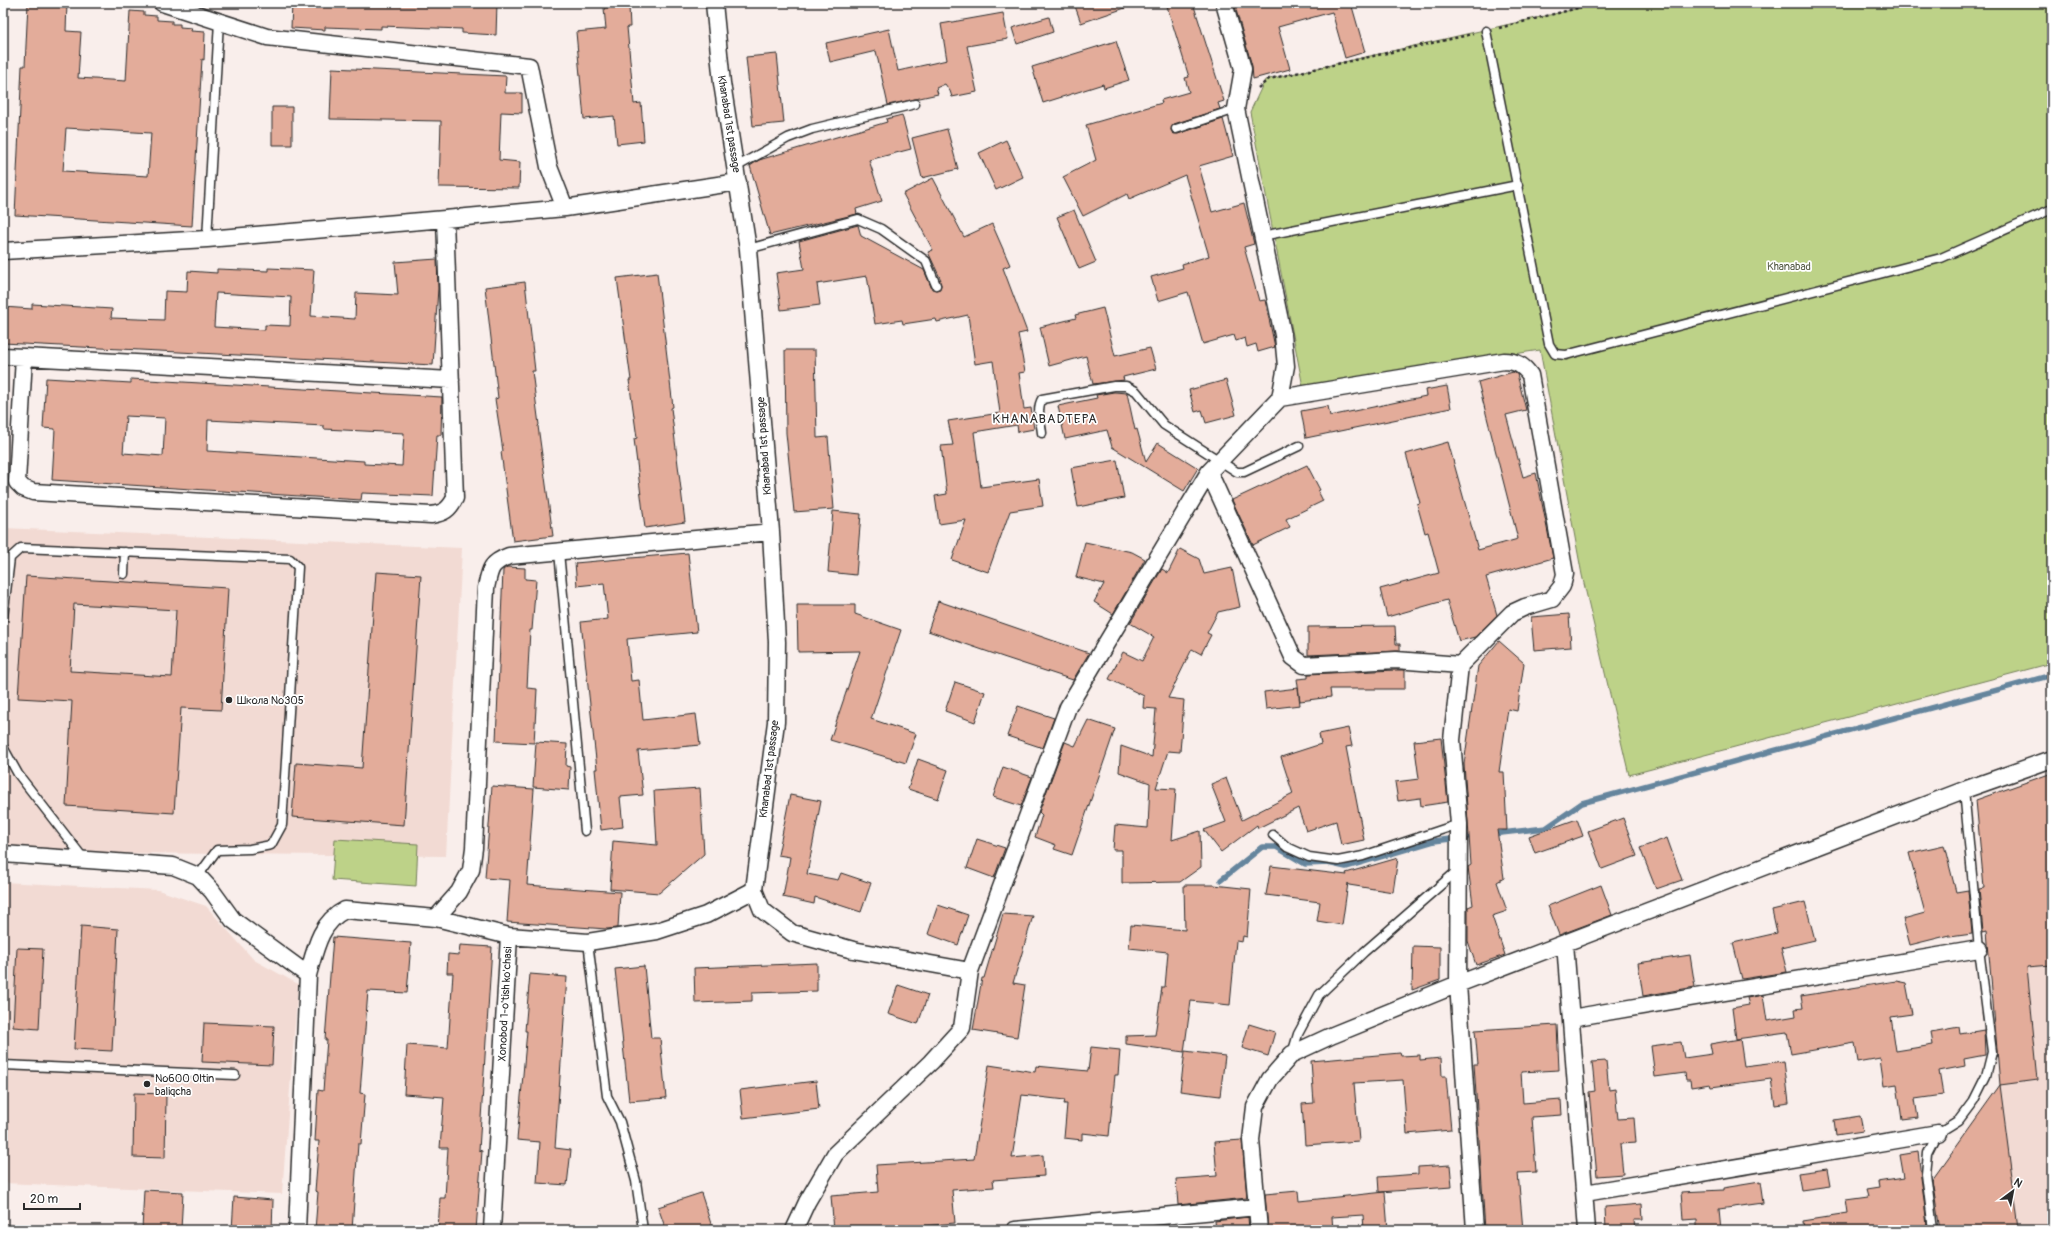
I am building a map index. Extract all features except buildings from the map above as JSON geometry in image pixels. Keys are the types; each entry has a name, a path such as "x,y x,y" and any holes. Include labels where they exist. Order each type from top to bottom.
{"street":[{"path":"162,3 266,37 529,66 549,167 565,208"},
{"name":"Khanabad 1st passage","path":"714,3 722,83 748,249 771,532 777,642 776,722 754,890"},
{"path":"794,1230 807,1202 835,1154 931,1062 962,1028 970,971 1068,707 1213,466 1280,398 1286,366 1283,335 1236,109 1243,69 1224,3"},
{"path":"3,250 207,239 565,208 737,175"},
{"path":"24,357 17,482 23,488 33,492 431,515 443,513 451,507 455,498 445,219"},
{"path":"3,356 450,380"},
{"path":"1280,398 1504,361 1514,361 1525,367 1530,375 1565,574 1562,586 1552,599 1525,607 1512,613 1460,665 1452,740 1459,833 1458,984 1476,1230"},
{"path":"1213,466 1293,657 1304,665 1396,660 1460,665"},
{"path":"436,918 459,892 471,870 474,848 486,588 490,568 498,560 509,556 771,532"},
{"path":"1259,1230 1251,1140 1255,1108 1270,1079 1292,1054 1333,1034 1458,984 1964,790 2052,759"},
{"path":"3,854 173,866 198,876 212,891 233,920 308,975"},
{"path":"754,890 762,910 792,933 853,950 970,971"},
{"name":"Xonobod 1-o'tish ko'chasi","path":"492,1230 509,936 588,942 657,931 706,915 754,890"},
{"path":"297,1230 308,975 318,938 328,923 337,914 345,910 436,918 509,936"},
{"path":"1565,944 1588,1230"},
{"path":"1571,1018 1979,949"},
{"path":"1584,1193 1938,1133"},
{"path":"1015,1230 1056,1228 1257,1207"}],"lane":[{"path":"207,239 219,21"},
{"path":"1486,32 1549,344 1552,351 1559,355 1573,353 1941,258 2052,209"},
{"path":"737,175 788,138 812,129 915,104"},
{"path":"1176,129 1236,109"},
{"path":"1262,236 1518,185"},
{"path":"748,249 858,219 881,229 926,261 936,285"},
{"path":"1042,433 1039,409 1039,404 1042,399 1114,386 1126,386 1136,391 1164,425 1213,466 1244,472 1299,446"},
{"path":"3,618 10,558 21,548 290,559 298,567 282,825 271,845 217,850 198,876"},
{"path":"124,574 125,552"},
{"path":"559,552 585,831"},
{"path":"3,747 18,774 85,860"},
{"path":"1933,1230 1926,1173 1928,1153 1938,1133 1959,1120 1974,1100 1986,1076 1992,1052 1979,949 1964,790"},
{"path":"1273,835 1287,847 1309,857 1338,860 1363,856 1459,833"},
{"path":"1292,1054 1298,1034 1319,996 1364,952 1458,870"},
{"path":"588,942 607,1096 620,1122 636,1181 643,1230"},
{"path":"3,1064 235,1075"},
{"path":"3,1230 11,1230"}],"path":[{"path":"1254,94 1258,88 1269,79 1486,32 1597,3"}],"shaded area":[{"name":"Школа №305","path":"3,528 462,548 446,856 3,852"},
{"path":"2052,773 2052,1230 1940,1230 1934,1178 2000,1085 1976,800"},
{"name":"№600 Oltin baliqcha","path":"3,882 158,890 206,906 254,960 298,984 282,1194 3,1183"}],"green space":[{"name":"Khanabad","path":"1602,3 2052,3 2052,663 1629,775 1582,575 1540,350 1303,387 1250,112 1265,80"},
{"path":"335,839 418,844 416,886 332,880"}],"waterway":[{"path":"1492,834 1546,828 1582,803 2052,675"},
{"path":"1221,880 1262,847 1276,847 1305,864 1328,863 1346,867 1434,841 1475,836"}],"place":[{"name":"Школа №305","path":"229,700"},
{"name":"№600 Oltin baliqcha","path":"147,1084"}],"district":[{"name":"KHANABADTEPA","path":"1045,419"}]}
